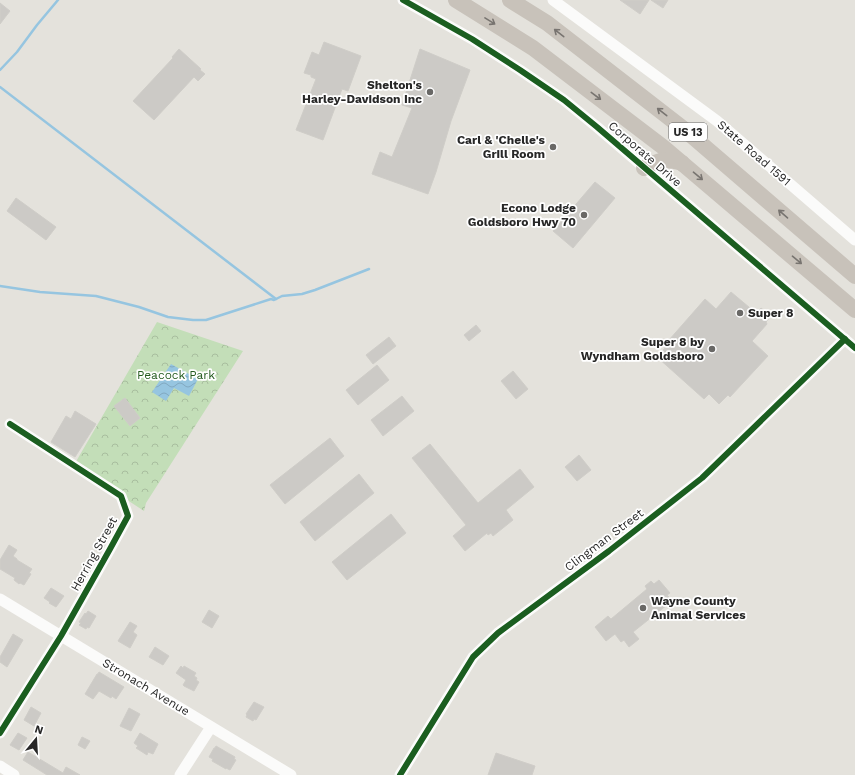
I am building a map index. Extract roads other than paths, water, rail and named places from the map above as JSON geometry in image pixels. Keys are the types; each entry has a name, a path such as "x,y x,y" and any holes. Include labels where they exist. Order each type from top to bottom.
{"highway":[{"name":"US 13","path":"456,0 533,48 663,147 855,310"},
{"name":"US 13","path":"510,0 547,23 685,130 855,276"},
{"path":"642,131 648,141 650,153 644,168"},
{"path":"644,168 664,160 682,163"}],"street":[{"name":"Corporate Drive","path":"403,0 472,39 564,100 855,348"},
{"name":"State Road 1591","path":"553,0 717,121 855,240"},
{"name":"Clingman Street","path":"400,775 473,657 498,633 609,551 702,478 845,339"},
{"name":"Herring Street","path":"0,732 61,636 128,516 121,496 10,424"},
{"name":"Stronach Avenue","path":"0,599 291,775"},
{"path":"180,775 211,727"},
{"path":"0,766 14,775"}],"water":[{"path":"171,364 198,379 189,396 174,388 166,401 152,392"}],"waterway":[{"path":"0,70 17,52 58,0"},
{"path":"0,87 276,299"},
{"path":"0,286 40,292 96,296 139,307 168,317 206,320 271,299 274,300 282,296 302,294 315,290 369,269"}],"place":[{"name":"Shelton's Harley-Davidson Inc","path":"430,92"},
{"name":"Carl & 'Chelle's Grill Room","path":"553,147"},
{"name":"Econo Lodge Goldsboro Hwy 70","path":"584,215"},
{"name":"Super 8","path":"740,313"},
{"name":"Super 8 by Wyndham Goldsboro","path":"712,349"},
{"name":"Wayne County Animal Services","path":"643,608"}],"park label":[{"name":"Peacock Park","path":"176,375"}]}
